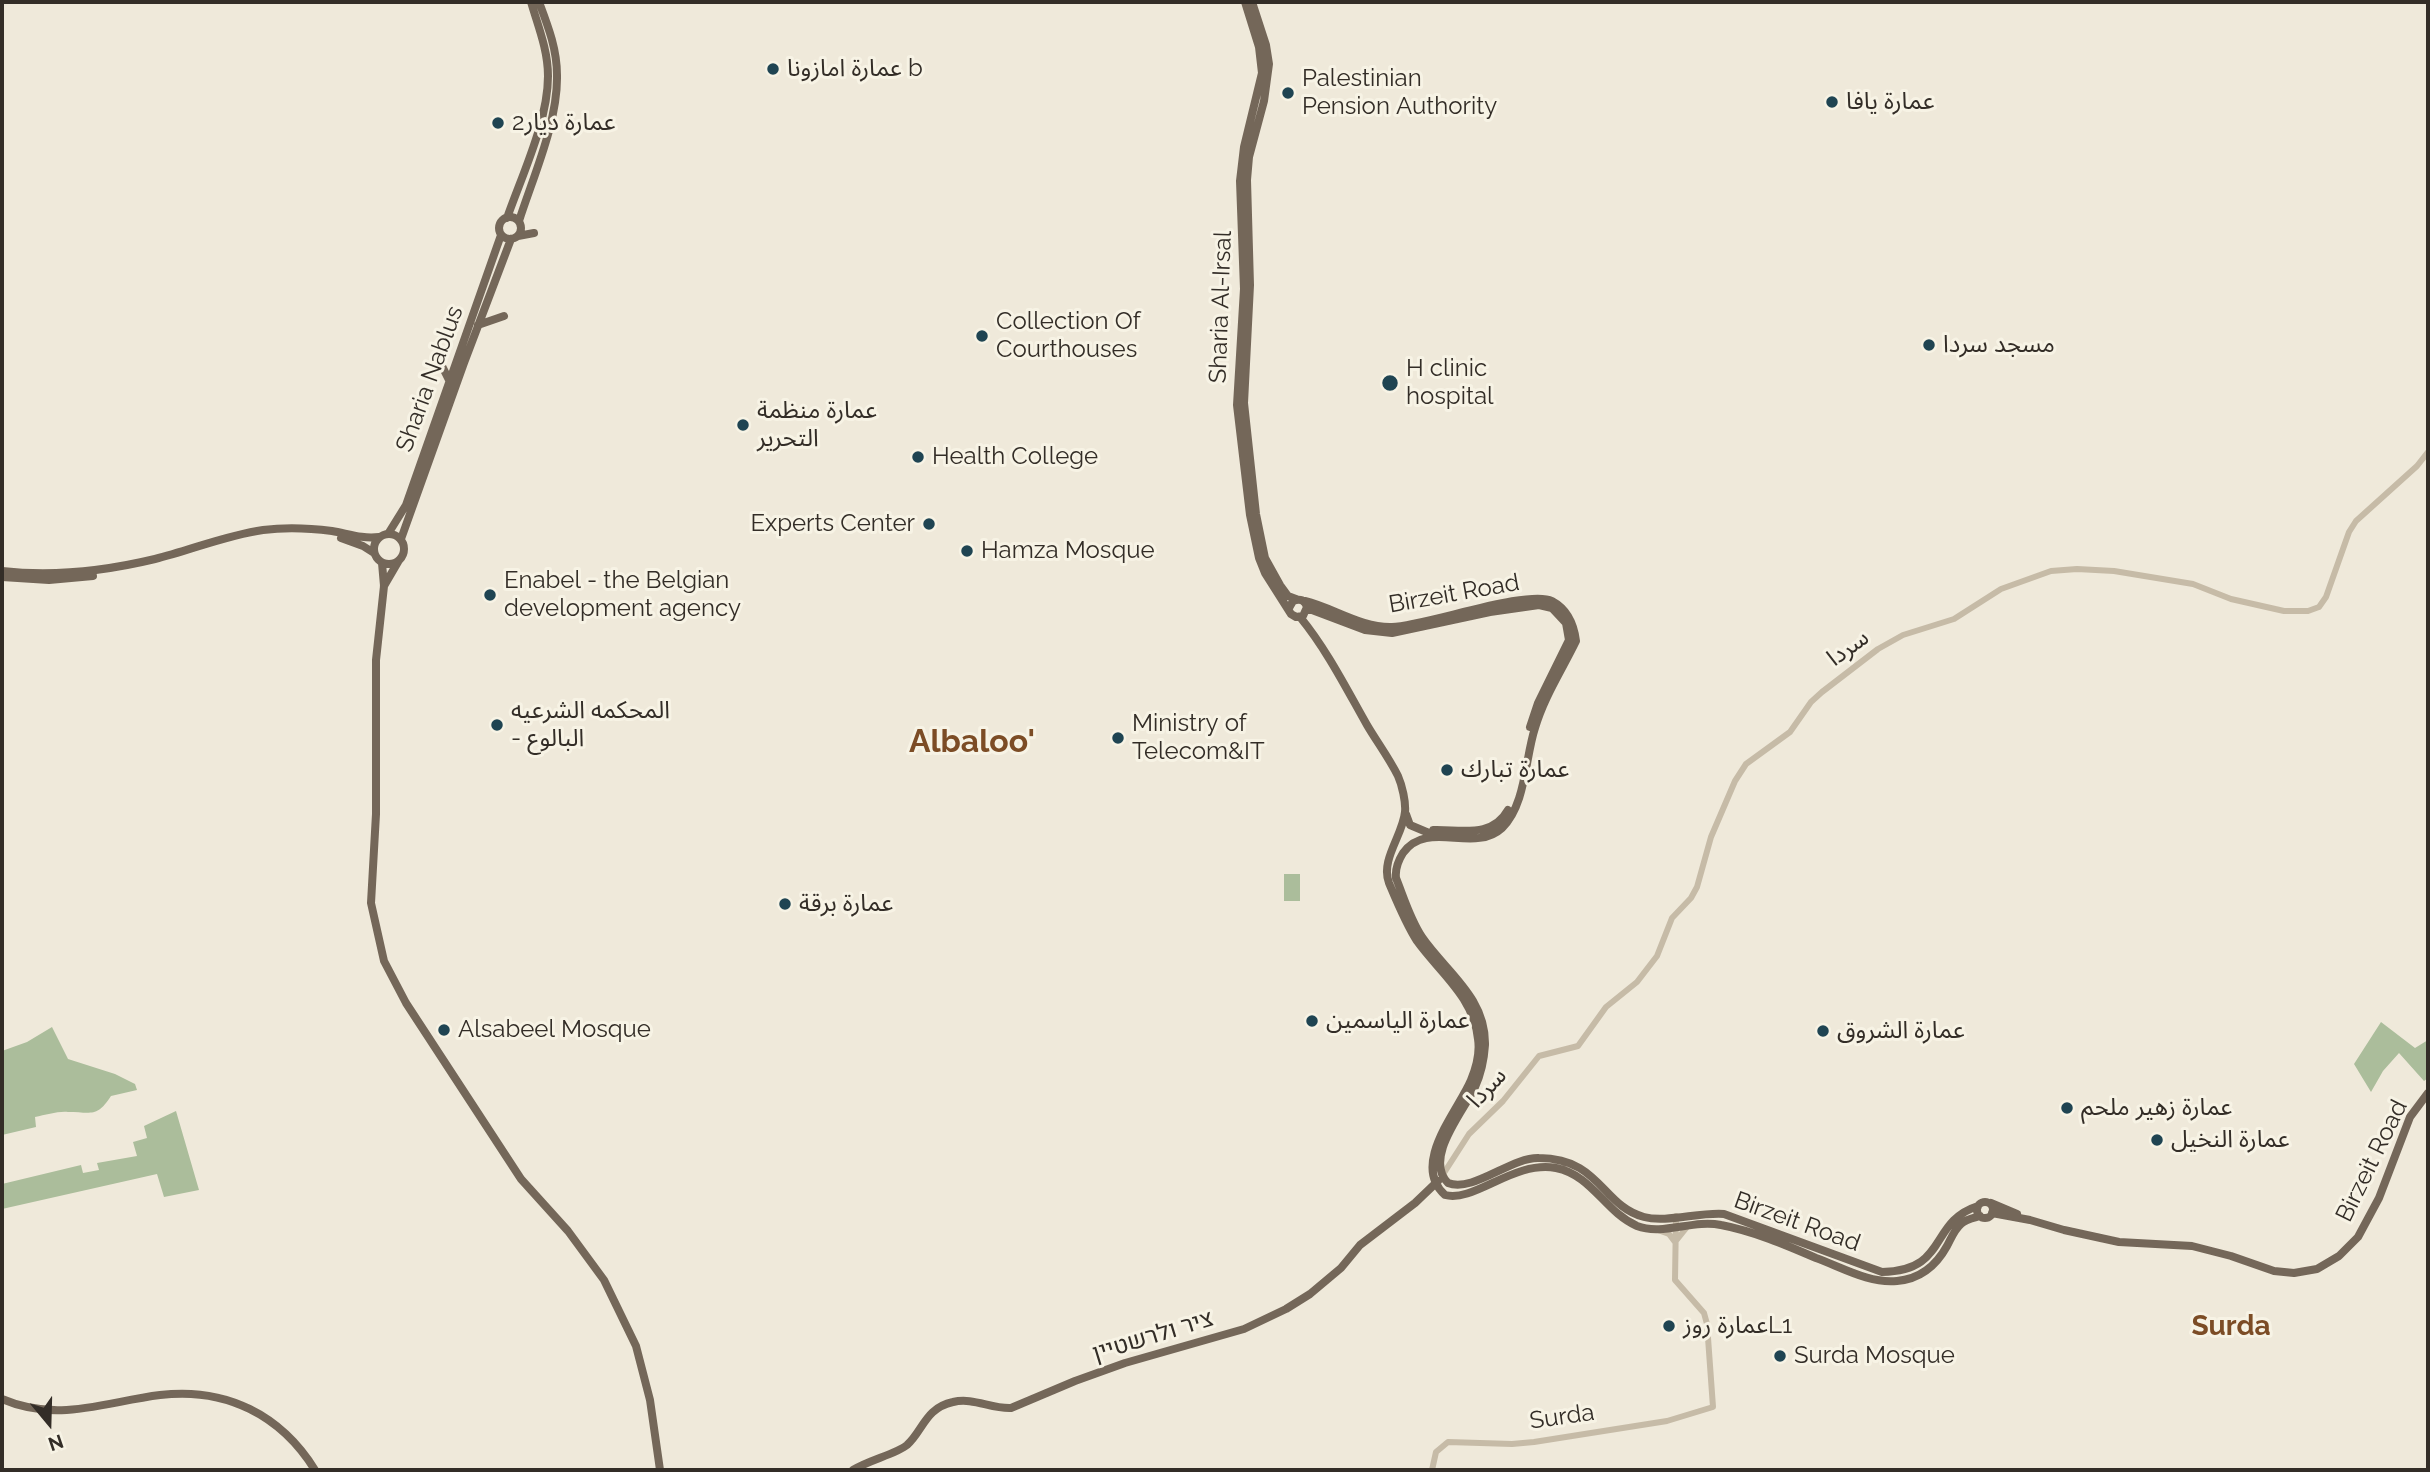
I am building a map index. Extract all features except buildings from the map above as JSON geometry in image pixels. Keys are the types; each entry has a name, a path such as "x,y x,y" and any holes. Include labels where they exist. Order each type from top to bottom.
{"main road":[{"path":"501,235 515,238 534,233 507,218 542,116 548,77 544,42 531,2"},
{"path":"520,223 550,124 558,77 552,38 540,2"},
{"name":"Sharia Al-Irsal","path":"1245,2 1259,47 1262,73 1244,147 1240,181 1247,288"},
{"name":"Sharia Al-Irsal","path":"1252,2 1266,45 1269,64 1264,101 1249,157 1247,180 1247,288 1240,404 1259,558 1265,573 1294,616 1300,617"},
{"name":"Sharia Nablus","path":"384,536 405,505 501,235 500,225 507,218"},
{"name":"Sharia Nablus","path":"401,539 478,325 520,223"},
{"path":"478,325 504,316 495,310 489,299"},
{"path":"433,364 442,366 449,381"},
{"name":"Sharia Al-Irsal","path":"1253,514 1270,571 1288,596 1303,604"},
{"path":"2,571 96,571 154,559 262,530 296,527 333,531 364,539 384,536 401,539 405,552 384,586"},
{"path":"2,577 49,580 98,576 158,564 265,533 284,531 335,536 363,546 374,553 382,563 384,586 376,660 376,814 371,903 384,961 406,1003 522,1179 568,1231 604,1280 636,1346 650,1400 660,1470"},
{"path":"374,553 375,544 384,536"},
{"path":"382,563 390,565 398,562"},
{"path":"1289,608 1291,603 1303,604 1364,630 1392,633 1490,612 1550,604 1562,618 1569,640 1533,715 1523,772 1503,818 1487,829 1433,830 1431,837"},
{"path":"1303,604 1300,617 1337,670 1399,778 1410,825 1429,833 1431,837"},
{"path":"1286,623 1298,620 1308,629"},
{"path":"1405,810 1401,830 1387,866 1388,879 1415,937 1430,958 1449,976 1462,996 1479,1039 1472,1079 1438,1141 1432,1169 1415,1203"},
{"path":"1431,837 1417,841 1406,850 1398,863 1396,878 1421,935 1463,984 1481,1019 1485,1034 1481,1073 1440,1157 1442,1177"},
{"name":"Birzeit Road","path":"2030,1220 2119,1242 2172,1244 2204,1249 2274,1271 2294,1273 2317,1269 2339,1256 2358,1237 2379,1198 2410,1117 2428,1093"},
{"name":"Birzeit Road","path":"1442,1177 1448,1183 1460,1186 1528,1159 1557,1159 1590,1173 1629,1210 1642,1216 1655,1219 1708,1213 1724,1214 1878,1280 1896,1282 1913,1278 1930,1269 1961,1224 1980,1216"},
{"path":"1415,1203 1437,1195 1459,1196 1526,1168 1553,1167 1587,1182 1628,1221 1654,1229"},
{"path":"1432,1169 1435,1184 1445,1195"},
{"name":"ציר ולרשטיין","path":"853,1470 908,1444 930,1414 953,1401 970,1400 1000,1409 1011,1408 1125,1363 1244,1329 1274,1315 1310,1294 1340,1268 1360,1244 1415,1203 1442,1177"},
{"path":"1990,1203 1992,1213 1987,1217 1980,1216 1978,1206 1983,1202 1990,1203 2030,1220"},
{"name":"Birzeit Road","path":"1654,1229 1695,1223 1721,1225 1789,1242 1882,1272 1898,1272 1912,1268 1928,1257 1951,1222 1961,1213 1978,1206"},
{"path":"1992,1213 2030,1220"},
{"path":"2,1399 32,1408 71,1411 162,1395 202,1394 223,1398 245,1405 271,1421 296,1443 316,1470"}],"street":[{"name":"سردا","path":"1442,1177 1469,1134 1503,1101 1539,1056 1578,1046 1606,1007 1648,970 1657,956 1672,918 1691,898 1711,837 1739,774 1755,756 1790,732 1811,702 1862,661 1903,635 1954,619 2001,589 2051,571 2114,571 2193,584 2231,599 2284,611 2308,611 2319,607 2326,597 2349,532 2356,521 2417,466 2428,452"},
{"path":"1675,1242 1676,1216"},
{"path":"1675,1242 1685,1228 1695,1223"},
{"path":"1654,1229 1669,1234 1675,1242"},
{"name":"Surda","path":"1432,1470 1436,1452 1448,1442 1534,1442 1667,1421 1713,1407 1707,1324 1703,1313 1675,1280 1675,1242"}],"green space":[{"path":"1284,874 1300,874 1300,901 1284,901"},
{"path":"2381,1022 2415,1048 2428,1040 2428,1078 2424,1081 2399,1053 2383,1071 2371,1092 2354,1064"},
{"path":"52,1027 68,1059 115,1074 135,1084 137,1090 111,1096 97,1111 60,1112 35,1117 36,1127 2,1135 2,1051 27,1042"},
{"path":"176,1111 199,1190 164,1197 157,1174 2,1209 2,1184 81,1165 83,1173 99,1170 97,1163 137,1156 133,1142 147,1138 144,1126"}],"place":[{"name":"عمارة امازونا b","path":"773,69"},
{"name":"Palestinian Pension Authority","path":"1288,93"},
{"name":"عمارة يافا","path":"1832,102"},
{"name":"عمارة ديار2","path":"498,123"},
{"name":"Collection Of Courthouses","path":"982,336"},
{"name":"مسجد سردا","path":"1929,345"},
{"name":"H clinic hospital","path":"1390,383"},
{"name":"عمارة منظمة التحرير","path":"743,425"},
{"name":"Health College","path":"918,457"},
{"name":"Experts Center","path":"929,524"},
{"name":"Hamza Mosque","path":"967,551"},
{"name":"Enabel - the Belgian development agency","path":"490,595"},
{"name":"المحكمه الشرعيه - البالوع","path":"497,725"},
{"name":"Ministry of Telecom&IT","path":"1118,738"},
{"name":"عمارة تبارك","path":"1447,770"},
{"name":"عمارة برقة","path":"785,904"},
{"name":"عمارة الياسمين","path":"1312,1021"},
{"name":"Alsabeel Mosque","path":"444,1030"},
{"name":"عمارة الشروق","path":"1823,1031"},
{"name":"عمارة زهير ملحم","path":"2067,1108"},
{"name":"عمارة النخيل","path":"2157,1140"},
{"name":"عمارة روزL1","path":"1669,1326"},
{"name":"Surda Mosque","path":"1780,1356"}],"district":[{"name":"Albaloo'","path":"972,742"},
{"name":"Surda","path":"2231,1327"}]}
